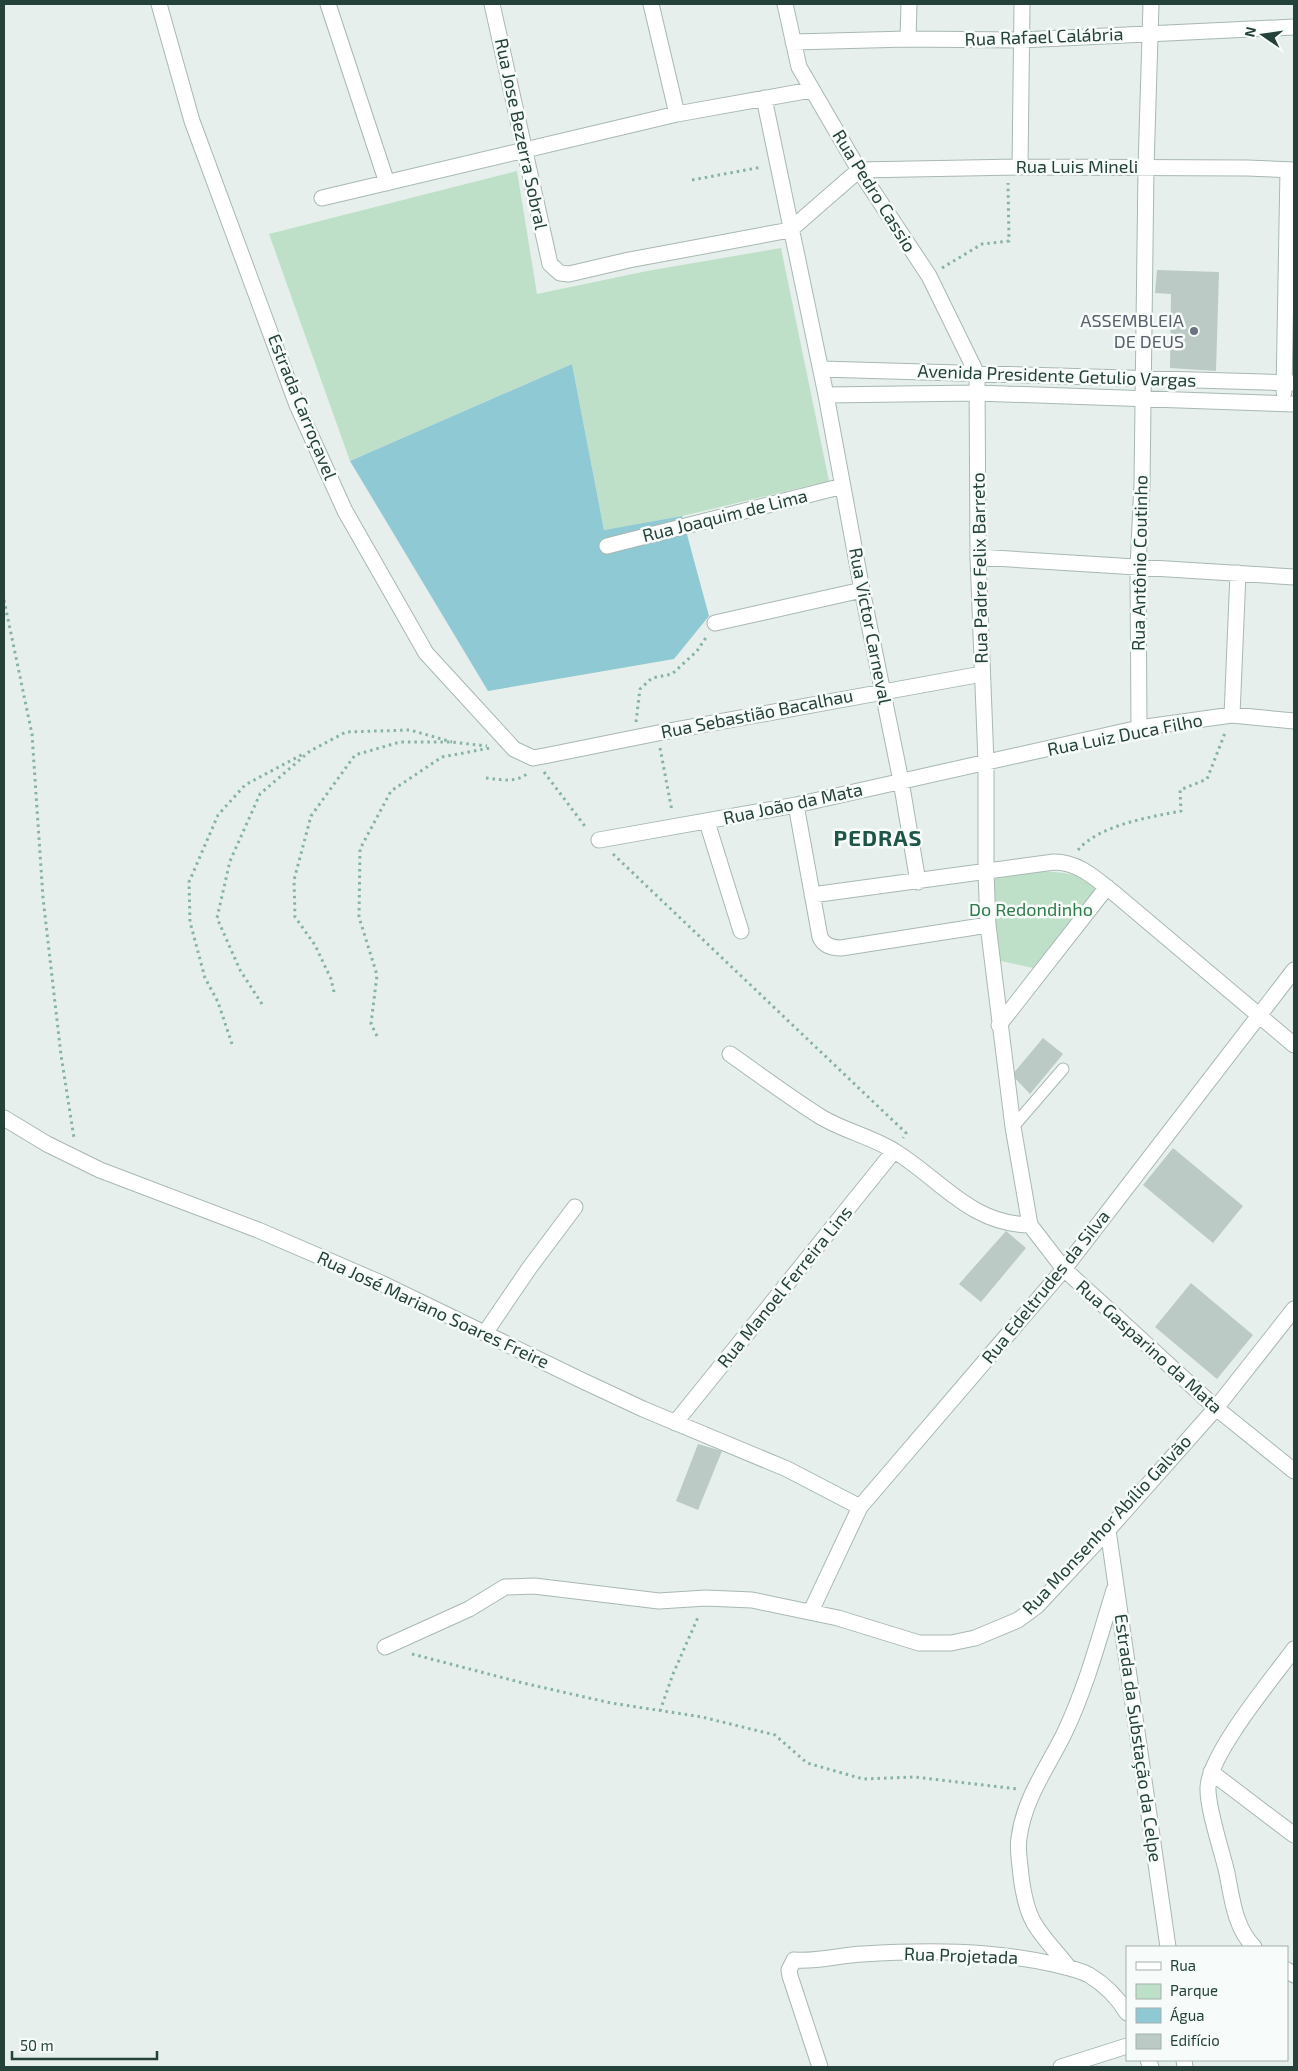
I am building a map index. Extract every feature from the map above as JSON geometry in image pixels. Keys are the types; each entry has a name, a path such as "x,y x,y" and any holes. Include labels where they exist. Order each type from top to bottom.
{"street":[{"name":"Estrada Carroçavel","path":"160,4 195,130 297,405 345,511 426,653 514,749 533,758"},
{"path":"328,4 387,183"},
{"name":"Rua Jose Bezerra Sobral","path":"492,4 550,264 560,273 570,274 629,260 790,230"},
{"path":"651,4 677,114"},
{"name":"Rua Pedro Cassio","path":"785,4 799,67 860,170 929,276 977,374"},
{"path":"908,39 909,4"},
{"path":"1014,167 1022,4"},
{"name":"Rua Antônio Coutinho","path":"1139,728 1138,566 1142,484 1146,167 1151,4"},
{"name":"Rua Rafael Calábria","path":"793,42 908,39 1021,40 1294,27"},
{"path":"322,198 677,114 811,90"},
{"name":"Rua Victor Carneval","path":"764,98 790,230 821,369 862,590 901,781 918,882"},
{"name":"Rua Luis Mineli","path":"860,170 1146,167 1291,170"},
{"path":"790,230 860,170"},
{"path":"1289,403 1291,170"},
{"name":"Avenida Presidente Getulio Vargas","path":"821,369 1289,383"},
{"name":"Rua Padre Felix Barreto","path":"977,374 978,557 986,763 988,925 1012,1127 1030,1225"},
{"name":"Avenida Presidente Getulio Vargas","path":"826,395 977,393 1289,403"},
{"name":"Rua Joaquim de Lima","path":"607,546 843,486"},
{"path":"978,557 1294,577"},
{"path":"1232,715 1238,573"},
{"path":"715,623 862,590"},
{"name":"Rua Sebastião Bacalhau","path":"533,758 658,733 982,674"},
{"name":"Rua Luiz Duca Filho","path":"986,763 1139,728 1232,715 1294,721"},
{"name":"Rua João da Mata","path":"599,840 796,805 986,763"},
{"path":"796,805 820,937 822,942 828,946 841,948 988,925"},
{"path":"707,822 741,931"},
{"path":"812,895 1054,862 1067,863 1084,870 1106,887 1294,1045"},
{"path":"999,1025 1106,887"},
{"name":"Rua Edeltrudes da Silva","path":"810,1611 860,1508 1064,1269 1294,970"},
{"path":"730,1054 821,1117 894,1151 916,1165 954,1197 979,1212 1009,1224 1030,1225"},
{"name":"Rua José Mariano Soares Freire","path":"4,1118 47,1144 100,1170 258,1230 381,1283 581,1380 675,1423 787,1470 860,1508"},
{"name":"Rua Manoel Ferreira Lins","path":"675,1423 894,1151"},
{"path":"485,1333 530,1267 575,1208"},
{"name":"Rua Gasparino da Mata","path":"1030,1225 1064,1269 1216,1408 1294,1471"},
{"name":"Rua Monsenhor Abílio Galvão","path":"385,1647 469,1609 505,1587 534,1586 659,1601 706,1598 752,1600 810,1611 919,1643 951,1643 975,1638 1018,1620 1037,1606 1108,1530 1216,1408 1294,1309"},
{"name":"Estrada da Substação da Celpe","path":"1108,1530 1168,1946"},
{"path":"1069,1968 1033,1921 1023,1889 1018,1838 1033,1791 1064,1734 1079,1700 1116,1585"},
{"path":"1253,1946 1245,1936 1236,1915 1208,1790 1211,1772 1241,1721 1294,1649"},
{"path":"1211,1772 1294,1835"},
{"name":"Rua Projetada","path":"820,2067 790,1976 789,1970 794,1960 862,1954 919,1952 1015,1956 1069,1968 1089,1975 1105,1986 1126,2012"},
{"path":"1061,2067 1126,2046"}],"lane":[{"path":"1012,1127 1063,1069"}],"path":[{"path":"692,180 777,164"},
{"path":"929,276 982,244 1009,241 1014,167"},
{"path":"4,600 32,734 43,898 61,1055 77,1159"},
{"path":"637,737 636,726 640,689 652,678 672,674 697,651 715,623"},
{"path":"1067,863 1086,840 1134,820 1181,811 1180,790 1207,779 1232,715"},
{"path":"232,1044 218,1002 205,978 190,922 189,882 218,815 245,785 346,732 410,730 452,742"},
{"path":"658,733 674,826"},
{"path":"334,992 331,979 315,945 295,917 294,880 312,816 355,755 400,742 452,742 493,747 442,757 391,791 360,849 359,917 377,974 371,1024 377,1036"},
{"path":"262,1004 240,970 218,918 230,861 260,794 310,751"},
{"path":"486,778 509,781 523,777 530,771 533,758"},
{"path":"533,758 586,829 906,1133 894,1151"},
{"path":"660,1711 673,1674 706,1598"},
{"path":"385,1647 523,1683 611,1703 702,1717 775,1735 807,1763 863,1779 914,1777 1033,1791"}],"green space":[{"path":"517,171 537,294 647,271 781,248 829,481 682,516 604,530 572,364 350,461 269,234"},
{"name":"Do Redondinho","path":"1034,871 1060,872 1077,876 1085,879 1097,890 1033,968 996,960 989,876"}],"water":[{"path":"572,364 604,530 682,516 709,616 674,659 488,691 350,461"}],"building":[{"name":"ASSEMBLEIA DE DEUS","path":"1157,270 1219,272 1216,371 1170,368 1171,294 1155,293"},
{"path":"1043,1038 1063,1054 1030,1094 1012,1075"},
{"path":"1173,1148 1243,1206 1213,1243 1143,1185"},
{"path":"1006,1231 1026,1248 981,1302 959,1284"},
{"path":"1191,1283 1253,1335 1217,1379 1155,1327"},
{"path":"698,1444 722,1451 698,1510 676,1501"}],"place":[{"name":"ASSEMBLEIA DE DEUS","path":"1194,331"}],"district":[{"name":"PEDRAS","path":"878,838"}]}
